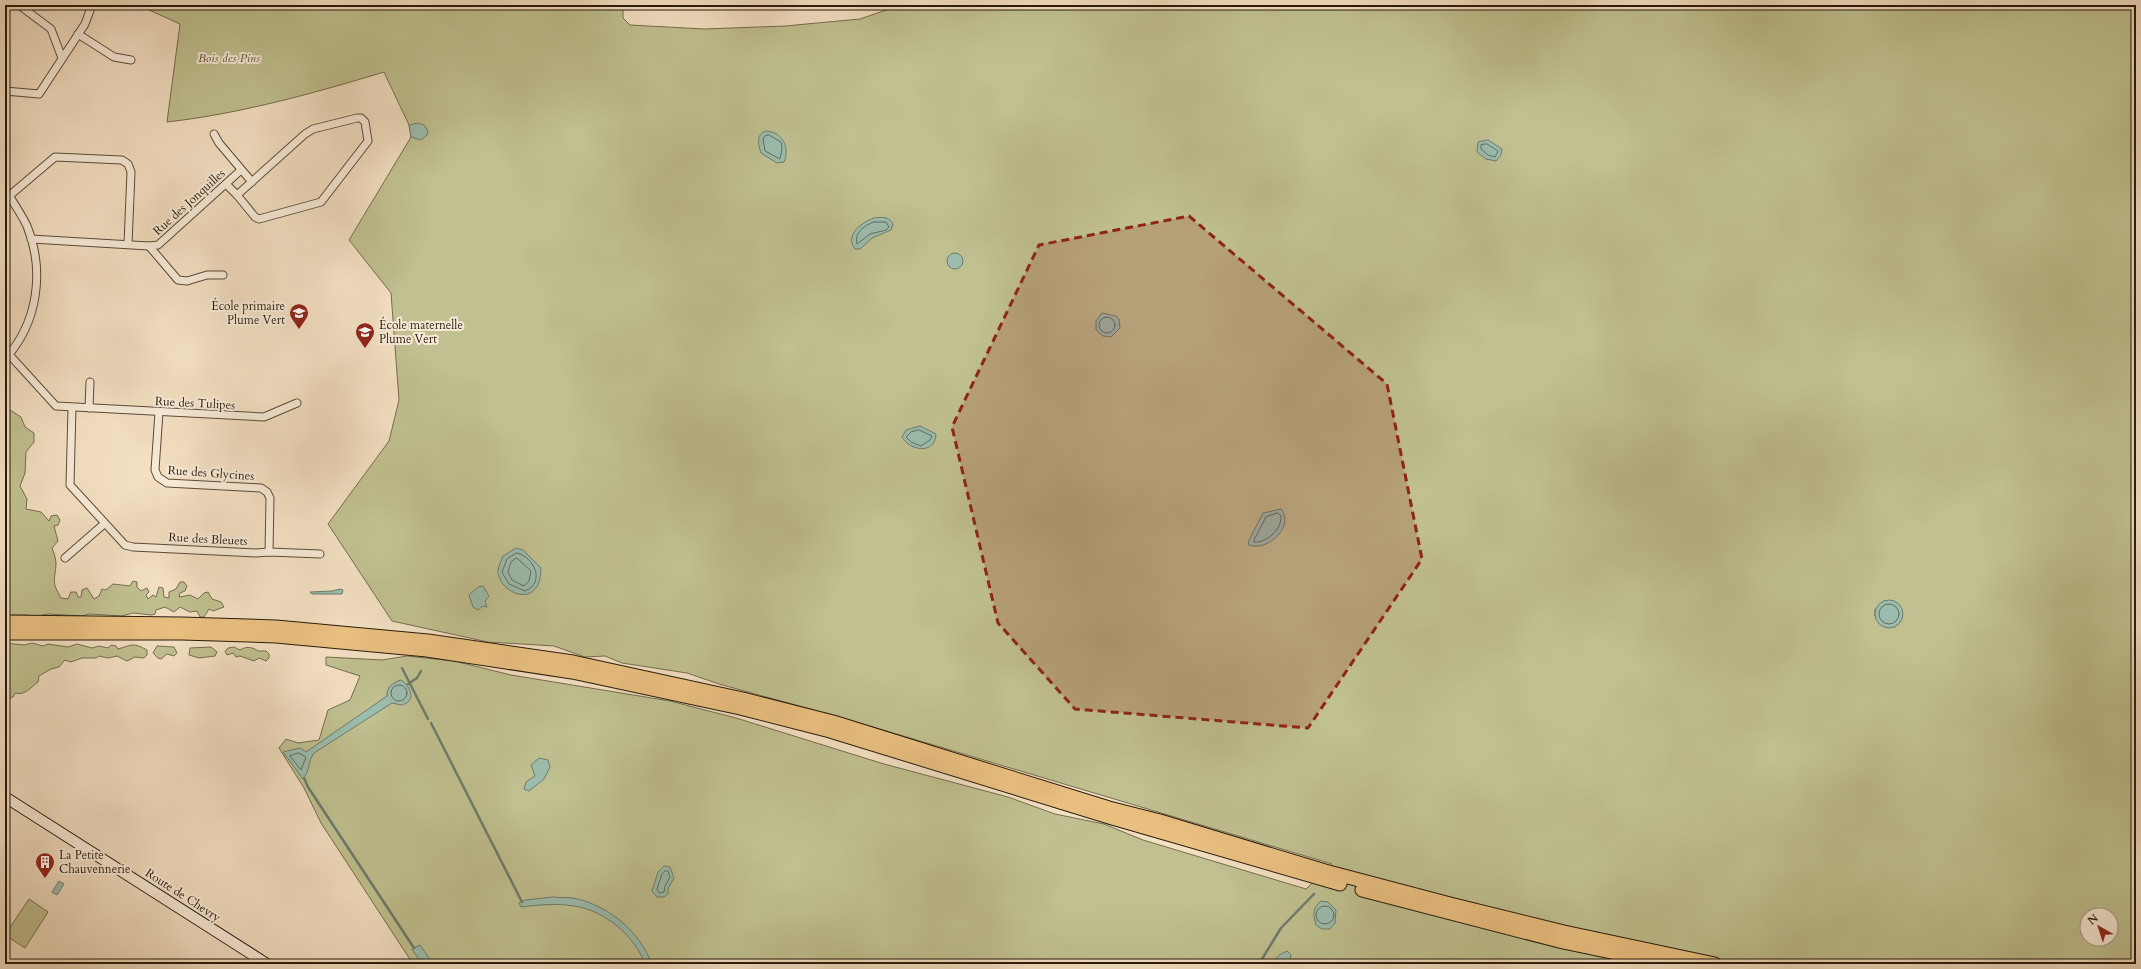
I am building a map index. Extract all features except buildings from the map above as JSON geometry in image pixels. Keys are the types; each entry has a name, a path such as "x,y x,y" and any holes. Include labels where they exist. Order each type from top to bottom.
{"highway":[{"path":"5,622 182,624 276,627 428,641 573,662 743,699 833,722 1109,808 1160,820 1325,871 1564,932 1715,964"},
{"path":"5,633 182,633 276,636 427,650 572,672 740,708 830,731 1317,879 1555,940 1669,964"}],"street":[{"path":"19,5 51,29 62,58"},
{"path":"5,91 39,94 89,16 92,5"},
{"path":"78,34 114,57 131,60"},
{"path":"226,184 255,217 259,219 319,203 367,143 362,118 356,118 308,132 237,195"},
{"name":"Rue des Jonquilles","path":"31,239 149,246 158,245 241,170 214,134"},
{"path":"9,196 55,157 122,160 128,164 131,172 128,244"},
{"path":"241,170 252,182"},
{"path":"5,189 22,218 31,239 37,267 36,296 27,326 6,355"},
{"path":"149,246 178,280 187,281 207,275 223,275"},
{"name":"Rue des Tulipes","path":"6,355 56,406 264,417 297,403"},
{"path":"89,408 90,382"},
{"name":"Rue des Bleuets","path":"72,408 70,483 73,490 121,542 133,547 256,553 269,552 320,554"},
{"name":"Rue des Glycines","path":"159,412 155,470 158,477 167,483 262,488 267,492 270,498 269,552"},
{"path":"65,558 104,524"},
{"name":"Route de Chevry","path":"5,797 267,964"}],"highlighted area":[{"path":"1189,216 1387,384 1422,559 1308,728 1075,709 998,623 952,427 1039,245"}],"green space":[{"name":"Bois des Pins","path":"138,5 623,5 623,18 630,25 704,29 785,26 860,19 901,5 2136,5 2136,964 413,964 321,823 304,788 279,748 286,739 298,743 319,740 328,710 350,700 360,676 326,665 326,657 382,660 407,656 454,661 511,675 670,701 736,718 884,764 1008,797 1055,814 1104,824 1143,840 1306,889 1332,864 853,721 719,684 687,673 622,663 605,656 585,657 554,646 488,642 392,621 328,524 389,441 399,400 391,293 349,240 411,137 409,125 384,72 277,102 222,114 167,122 180,24","holes":["1875,609 1902,618 1895,627 1888,626 1875,616"]},
{"path":"5,400 10,410 21,417 25,427 34,433 34,442 26,452 25,473 20,486 27,499 26,509 41,512 49,521 51,516 57,515 60,520 58,525 54,526 58,541 52,548 56,562 55,584 61,598 68,599 71,592 76,592 78,597 81,597 82,590 87,588 94,599 99,596 102,589 106,590 113,584 130,586 133,581 137,582 137,587 141,591 147,588 149,592 146,595 148,599 153,595 156,597 159,587 163,588 164,597 169,598 169,592 176,589 180,582 184,582 187,586 185,591 180,593 179,597 190,595 198,599 204,593 208,592 212,599 221,602 224,607 213,611 209,609 204,617 200,617 197,611 190,612 180,607 174,612 165,607 156,610 155,614 152,615 133,613 122,616 48,614 32,617 28,615 5,615"},
{"path":"5,643 24,645 32,643 43,646 48,644 68,647 77,644 92,648 99,646 108,648 111,645 116,646 118,649 135,645 147,650 147,655 144,658 135,657 127,661 117,656 108,658 99,656 96,658 82,658 71,662 65,660 59,667 51,669 39,676 38,682 28,690 19,694 15,693 13,697 5,700"},
{"path":"157,646 174,647 177,653 174,656 167,654 161,659 158,658 153,653"},
{"path":"211,647 217,652 215,656 199,658 189,655 190,648"},
{"path":"234,647 240,650 249,648 258,651 266,651 269,654 269,658 266,661 259,658 254,661 240,656 236,657 233,653 227,655 225,651 228,648"},
{"path":"29,899 48,912 25,948 5,935"}],"water":[{"path":"418,123 424,125 428,131 427,135 421,140 411,137 409,125"},
{"path":"766,131 777,134 784,142 786,157 784,162 777,163 761,153 759,137"},
{"path":"1488,140 1502,149 1501,155 1496,161 1486,159 1477,152 1478,142"},
{"path":"874,218 887,218 893,224 891,230 872,238 860,249 855,249 852,244 853,234 860,226"},
{"path":"952,253 958,253 963,258 961,267 958,269 952,269 947,264 947,258"},
{"path":"1102,313 1116,316 1119,319 1120,328 1111,337 1103,336 1096,330 1096,321"},
{"path":"920,426 936,434 935,441 927,448 922,449 916,448 906,442 902,437 906,430"},
{"path":"1281,509 1285,523 1277,536 1264,545 1249,545 1248,542 1263,513"},
{"path":"516,548 523,550 541,568 539,582 534,590 527,594 519,594 504,586 498,570 503,556"},
{"path":"483,586 489,596 485,601 487,607 483,606 478,610 473,607 469,595 478,587"},
{"path":"340,589 343,590 342,594 312,594 310,592 332,591"},
{"path":"1889,600 1899,604 1903,614 1899,624 1889,628 1879,624 1875,614 1879,604"},
{"path":"401,680 410,690 411,697 409,701 401,705 392,703 314,753 303,779 283,752 300,748 306,752 387,696 388,690 391,686 395,682"},
{"path":"539,758 548,760 550,767 544,779 529,791 524,789 526,782 535,776 531,765"},
{"path":"664,866 670,867 674,878 668,888 668,894 664,897 657,897 652,891 658,872"},
{"path":"59,881 64,884 57,895 52,892"},
{"path":"553,897 578,899 602,908 613,915 632,932 640,942 652,964 645,964 634,944 626,934 607,919 596,913 585,908 567,905 521,907 519,903 525,900"},
{"path":"1321,901 1328,902 1336,910 1335,923 1330,929 1322,929 1316,925 1314,912"},
{"path":"420,945 433,964 422,964 412,949"},
{"path":"1287,951 1291,955 1289,964 1271,964 1279,955"}],"waterway":[{"path":"402,668 428,719"},
{"path":"408,684 417,678 421,671"},
{"path":"431,723 522,902"},
{"path":"304,778 308,787 414,948"},
{"path":"1259,964 1281,928 1314,894"}],"place":[{"name":"École primaire Plume Vert","path":"299,330"},
{"name":"École maternelle Plume Vert","path":"365,349"},
{"name":"La Petite Chauvennerie","path":"45,879"}]}
